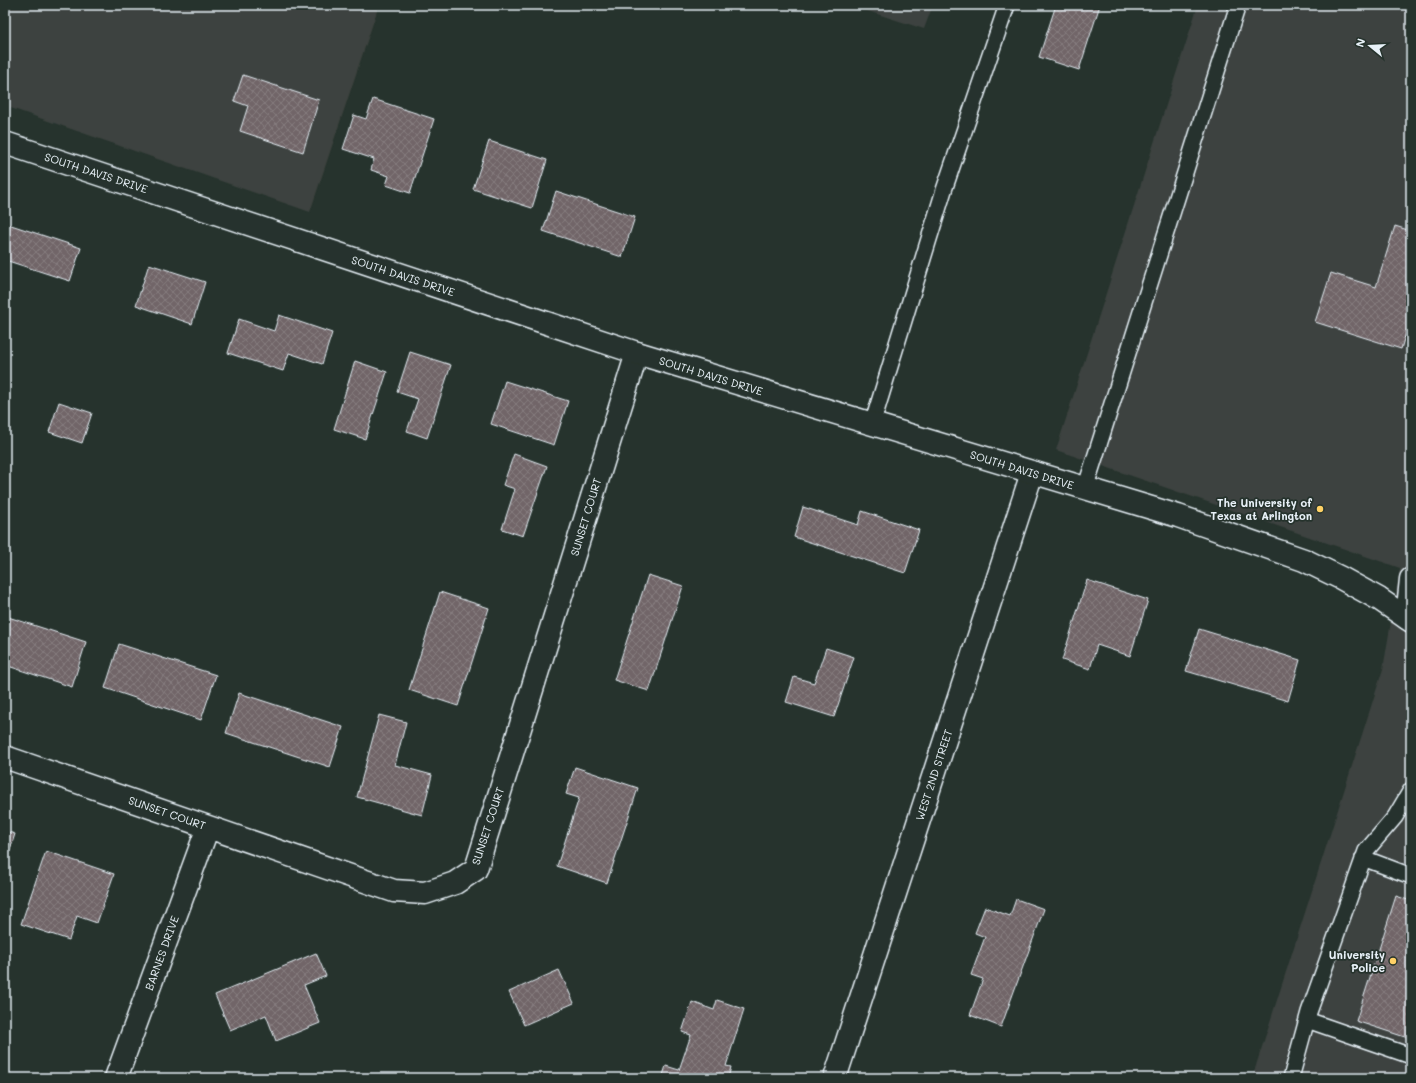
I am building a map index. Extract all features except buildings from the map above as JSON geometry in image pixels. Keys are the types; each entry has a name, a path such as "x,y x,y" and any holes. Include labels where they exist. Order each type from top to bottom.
{"street":[{"name":"SOUTH DAVIS DRIVE","path":"5,143 637,353 1084,489 1178,516 1304,560 1341,578 1410,617"},
{"name":"SUNSET COURT","path":"5,757 394,891 424,893 455,883 476,869 637,353"},
{"name":"WEST 2ND STREET","path":"836,1078 1032,473"},
{"path":"1410,617 1411,579"},
{"name":"BARNES DRIVE","path":"116,1078 208,827"}],"lane":[{"path":"872,425 944,190 1007,5"},
{"path":"1084,489 1238,5"},
{"path":"1290,1078 1307,1020 1363,858 1366,851 1395,816 1411,790"},
{"path":"1363,858 1411,876"},
{"path":"1307,1020 1411,1056"}],"shaded area":[{"path":"5,5 379,5 310,212 5,106"},
{"path":"849,5 933,5 924,29"},
{"name":"The University of Texas at Arlington","path":"1198,5 1411,5 1411,1078 1252,1078 1383,669 1400,568 1056,450"}],"place":[{"name":"The University of Texas at Arlington","path":"1320,509"},
{"name":"University Police","path":"1393,961"}]}
